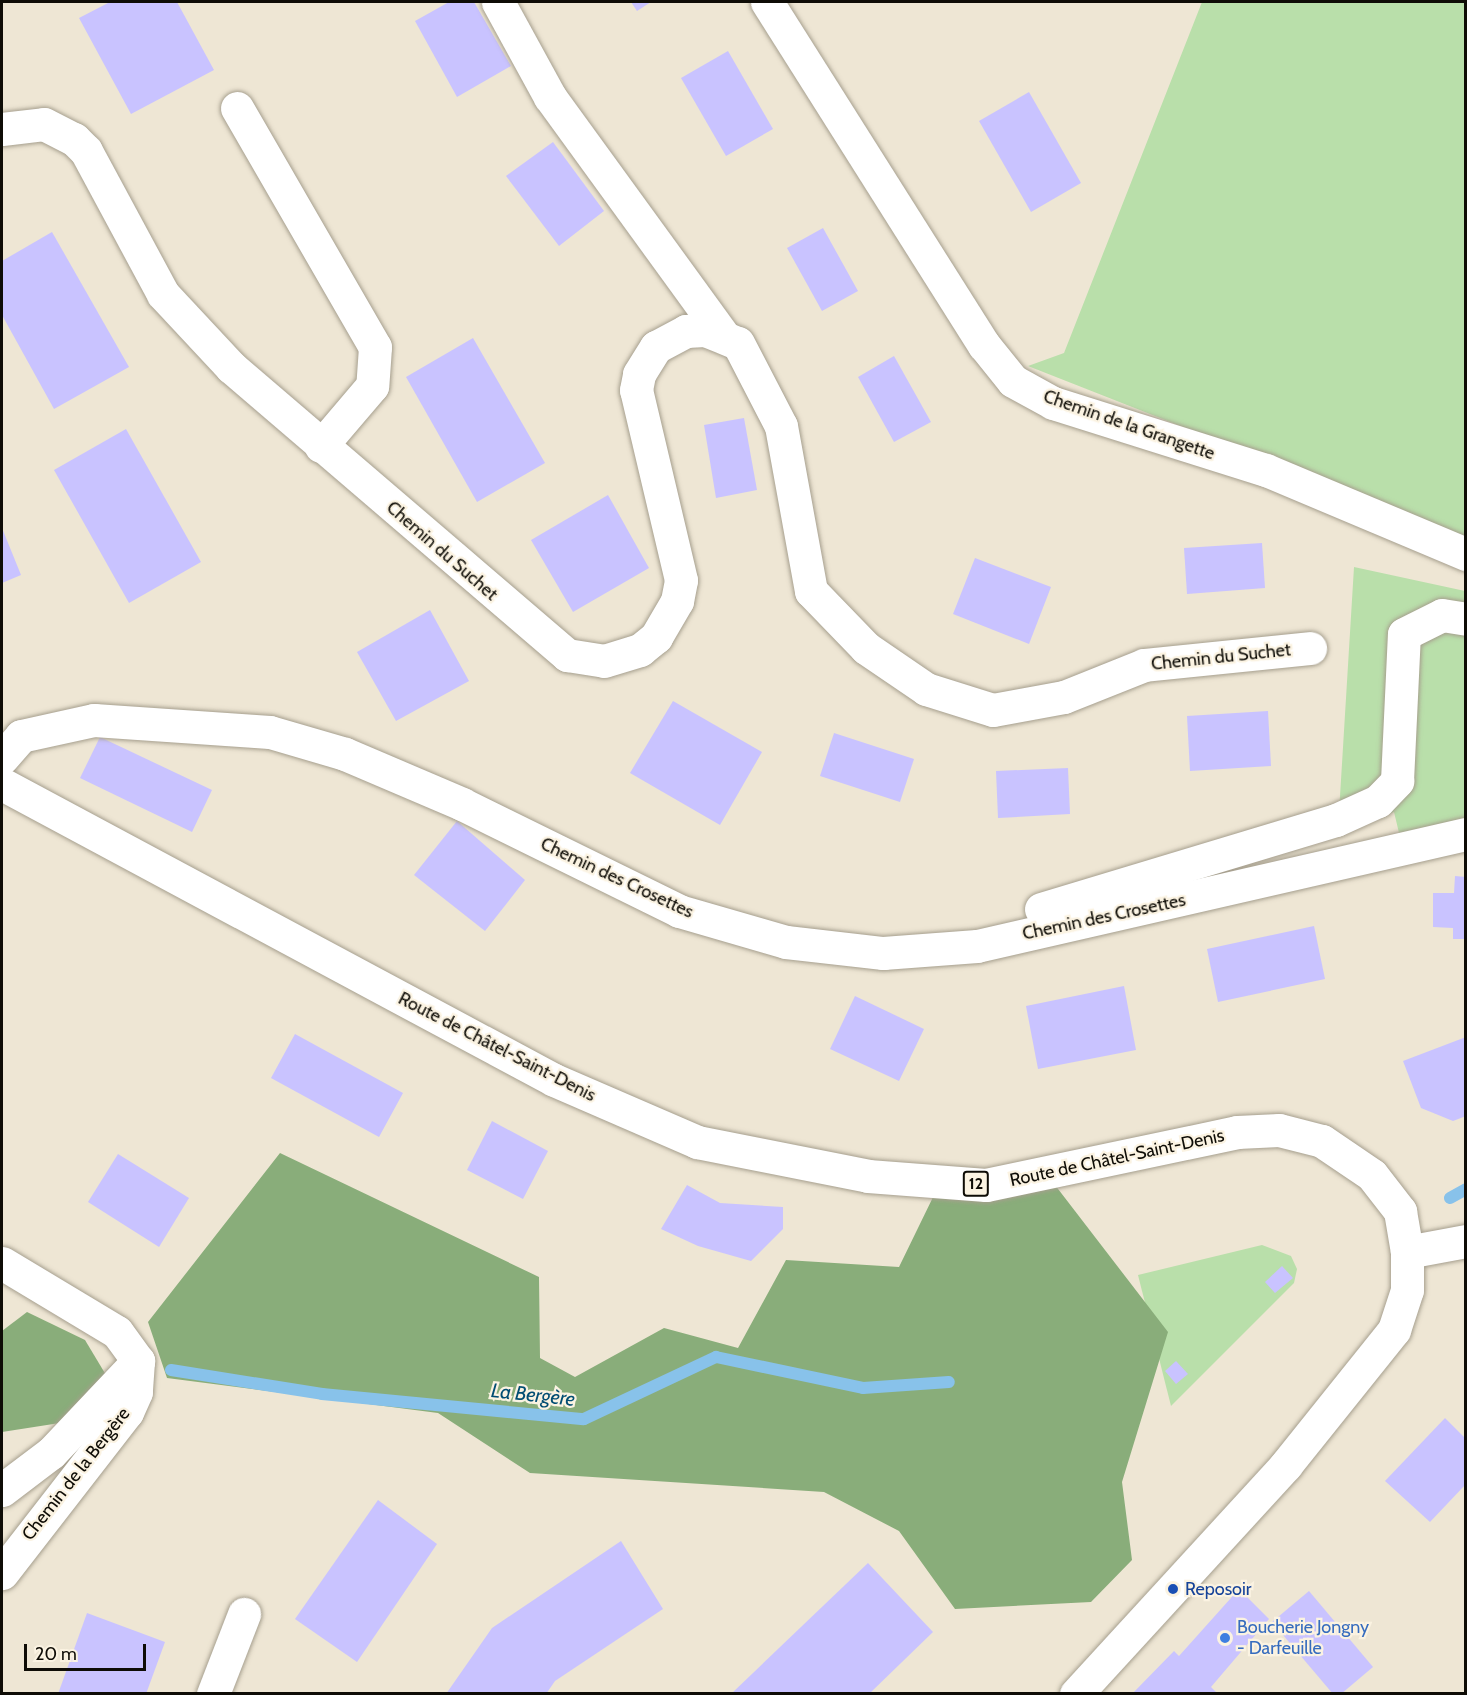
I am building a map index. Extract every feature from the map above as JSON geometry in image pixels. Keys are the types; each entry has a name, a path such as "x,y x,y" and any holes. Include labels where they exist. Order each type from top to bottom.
{"street":[{"name":"Chemin du Suchet","path":"498,2 550,97 722,334"},
{"name":"Chemin de la Grangette","path":"767,2 984,345 1013,381 1053,404 1266,470 1466,554"},
{"path":"237,108 375,347 372,386 321,446"},
{"name":"Chemin du Suchet","path":"2,129 44,124 86,151 163,294 231,367 550,645 585,660 622,657 648,643 669,620 681,580 638,406 639,374 669,338 705,330 722,334 738,343 781,426 811,591 866,648 926,689 993,710 1064,697 1144,665 1310,648"},
{"path":"1012,937 1024,914 1335,820 1378,801 1397,781 1404,634 1443,615 1466,619"},
{"name":"Chemin des Crosettes","path":"2,758 21,736 94,720 270,732 345,754 462,804 679,911 786,942 883,953 976,946 1466,834"},
{"name":"Route de Châtel-Saint-Denis","path":"2,784 554,1080 697,1142 868,1176 986,1185 1237,1132 1279,1130 1322,1141 1372,1175 1400,1211 1407,1252 1407,1290 1394,1330 1366,1368 1286,1465 1076,1694"},
{"path":"1407,1252 1466,1241"},
{"path":"2,1263 117,1332 138,1361 51,1453 2,1490"},
{"name":"Chemin de la Bergère","path":"2,1574 127,1412 136,1392 138,1361"},
{"path":"213,1694 244,1614"}],"green space":[{"path":"1202,2 1465,2 1465,538 1028,366 1064,353"},
{"path":"1354,567 1465,591 1465,821 1400,837 1394,812 1338,829"},
{"path":"280,1153 539,1277 540,1358 575,1377 664,1328 738,1348 786,1260 899,1267 936,1191 1055,1185 1168,1332 1122,1482 1132,1560 1091,1602 955,1609 899,1531 824,1492 530,1473 438,1413 167,1378 148,1322"},
{"path":"1262,1245 1291,1256 1297,1269 1294,1283 1171,1406 1138,1275"},
{"path":"27,1312 85,1340 106,1375 79,1420 2,1432 2,1331"}],"building":[{"path":"110,2 177,2 214,70 131,114 79,18"},
{"path":"449,2 474,2 511,66 457,97 415,21"},
{"path":"631,2 651,2 637,11"},
{"path":"728,51 773,129 726,156 681,78"},
{"path":"1029,92 1081,183 1031,212 979,121"},
{"path":"553,142 604,211 559,246 506,176"},
{"path":"823,228 858,291 822,311 787,248"},
{"path":"52,232 129,367 54,409 2,315 2,261"},
{"path":"473,338 545,463 477,502 406,377"},
{"path":"894,356 931,422 894,442 858,377"},
{"path":"744,418 757,490 716,498 704,425"},
{"path":"126,429 201,562 129,603 54,470"},
{"path":"608,495 649,568 573,612 531,540"},
{"path":"2,528 21,575 2,583"},
{"path":"1262,543 1265,588 1187,594 1184,548"},
{"path":"975,558 1051,587 1029,644 953,614"},
{"path":"430,610 469,681 396,721 357,652"},
{"path":"673,701 762,752 720,825 630,773"},
{"path":"1268,711 1271,766 1190,771 1187,716"},
{"path":"834,733 914,759 900,802 820,776"},
{"path":"100,737 212,790 192,832 80,778"},
{"path":"1068,768 1070,814 998,818 996,771"},
{"path":"457,821 525,880 485,931 414,875"},
{"path":"1455,876 1466,877 1466,939 1453,939 1453,928 1433,927 1433,893 1454,893"},
{"path":"1314,926 1325,979 1218,1002 1207,949"},
{"path":"1124,986 1136,1050 1038,1069 1026,1006"},
{"path":"855,996 924,1029 899,1081 830,1049"},
{"path":"295,1034 403,1093 379,1137 271,1078"},
{"path":"1466,1037 1466,1116 1453,1121 1421,1108 1403,1061"},
{"path":"492,1121 548,1151 523,1199 467,1170"},
{"path":"118,1154 189,1198 159,1247 88,1202"},
{"path":"687,1185 720,1203 783,1207 783,1229 751,1261 698,1246 661,1229"},
{"path":"1282,1266 1293,1278 1275,1293 1265,1282"},
{"path":"1176,1361 1188,1374 1176,1384 1165,1371"},
{"path":"1445,1418 1466,1439 1466,1484 1430,1522 1385,1481"},
{"path":"378,1500 437,1544 357,1662 295,1619"},
{"path":"621,1541 663,1609 555,1681 546,1694 446,1694 492,1628"},
{"path":"868,1563 933,1632 869,1694 731,1694"},
{"name":"Boucherie Jongny - Darfeuille","path":"1239,1589 1269,1619 1211,1687 1218,1694 1132,1694 1174,1651 1179,1656"},
{"path":"1309,1591 1373,1667 1341,1694 1333,1694 1272,1622"},
{"path":"87,1613 165,1642 146,1694 58,1694"}],"waterway":[{"name":"La Bergère","path":"1450,1198 1466,1189"},
{"name":"La Bergère","path":"171,1370 322,1394 584,1419 716,1357 863,1388 949,1382"}],"place":[{"name":"Reposoir","path":"1173,1589"},
{"name":"Boucherie Jongny - Darfeuille","path":"1225,1638"}]}
